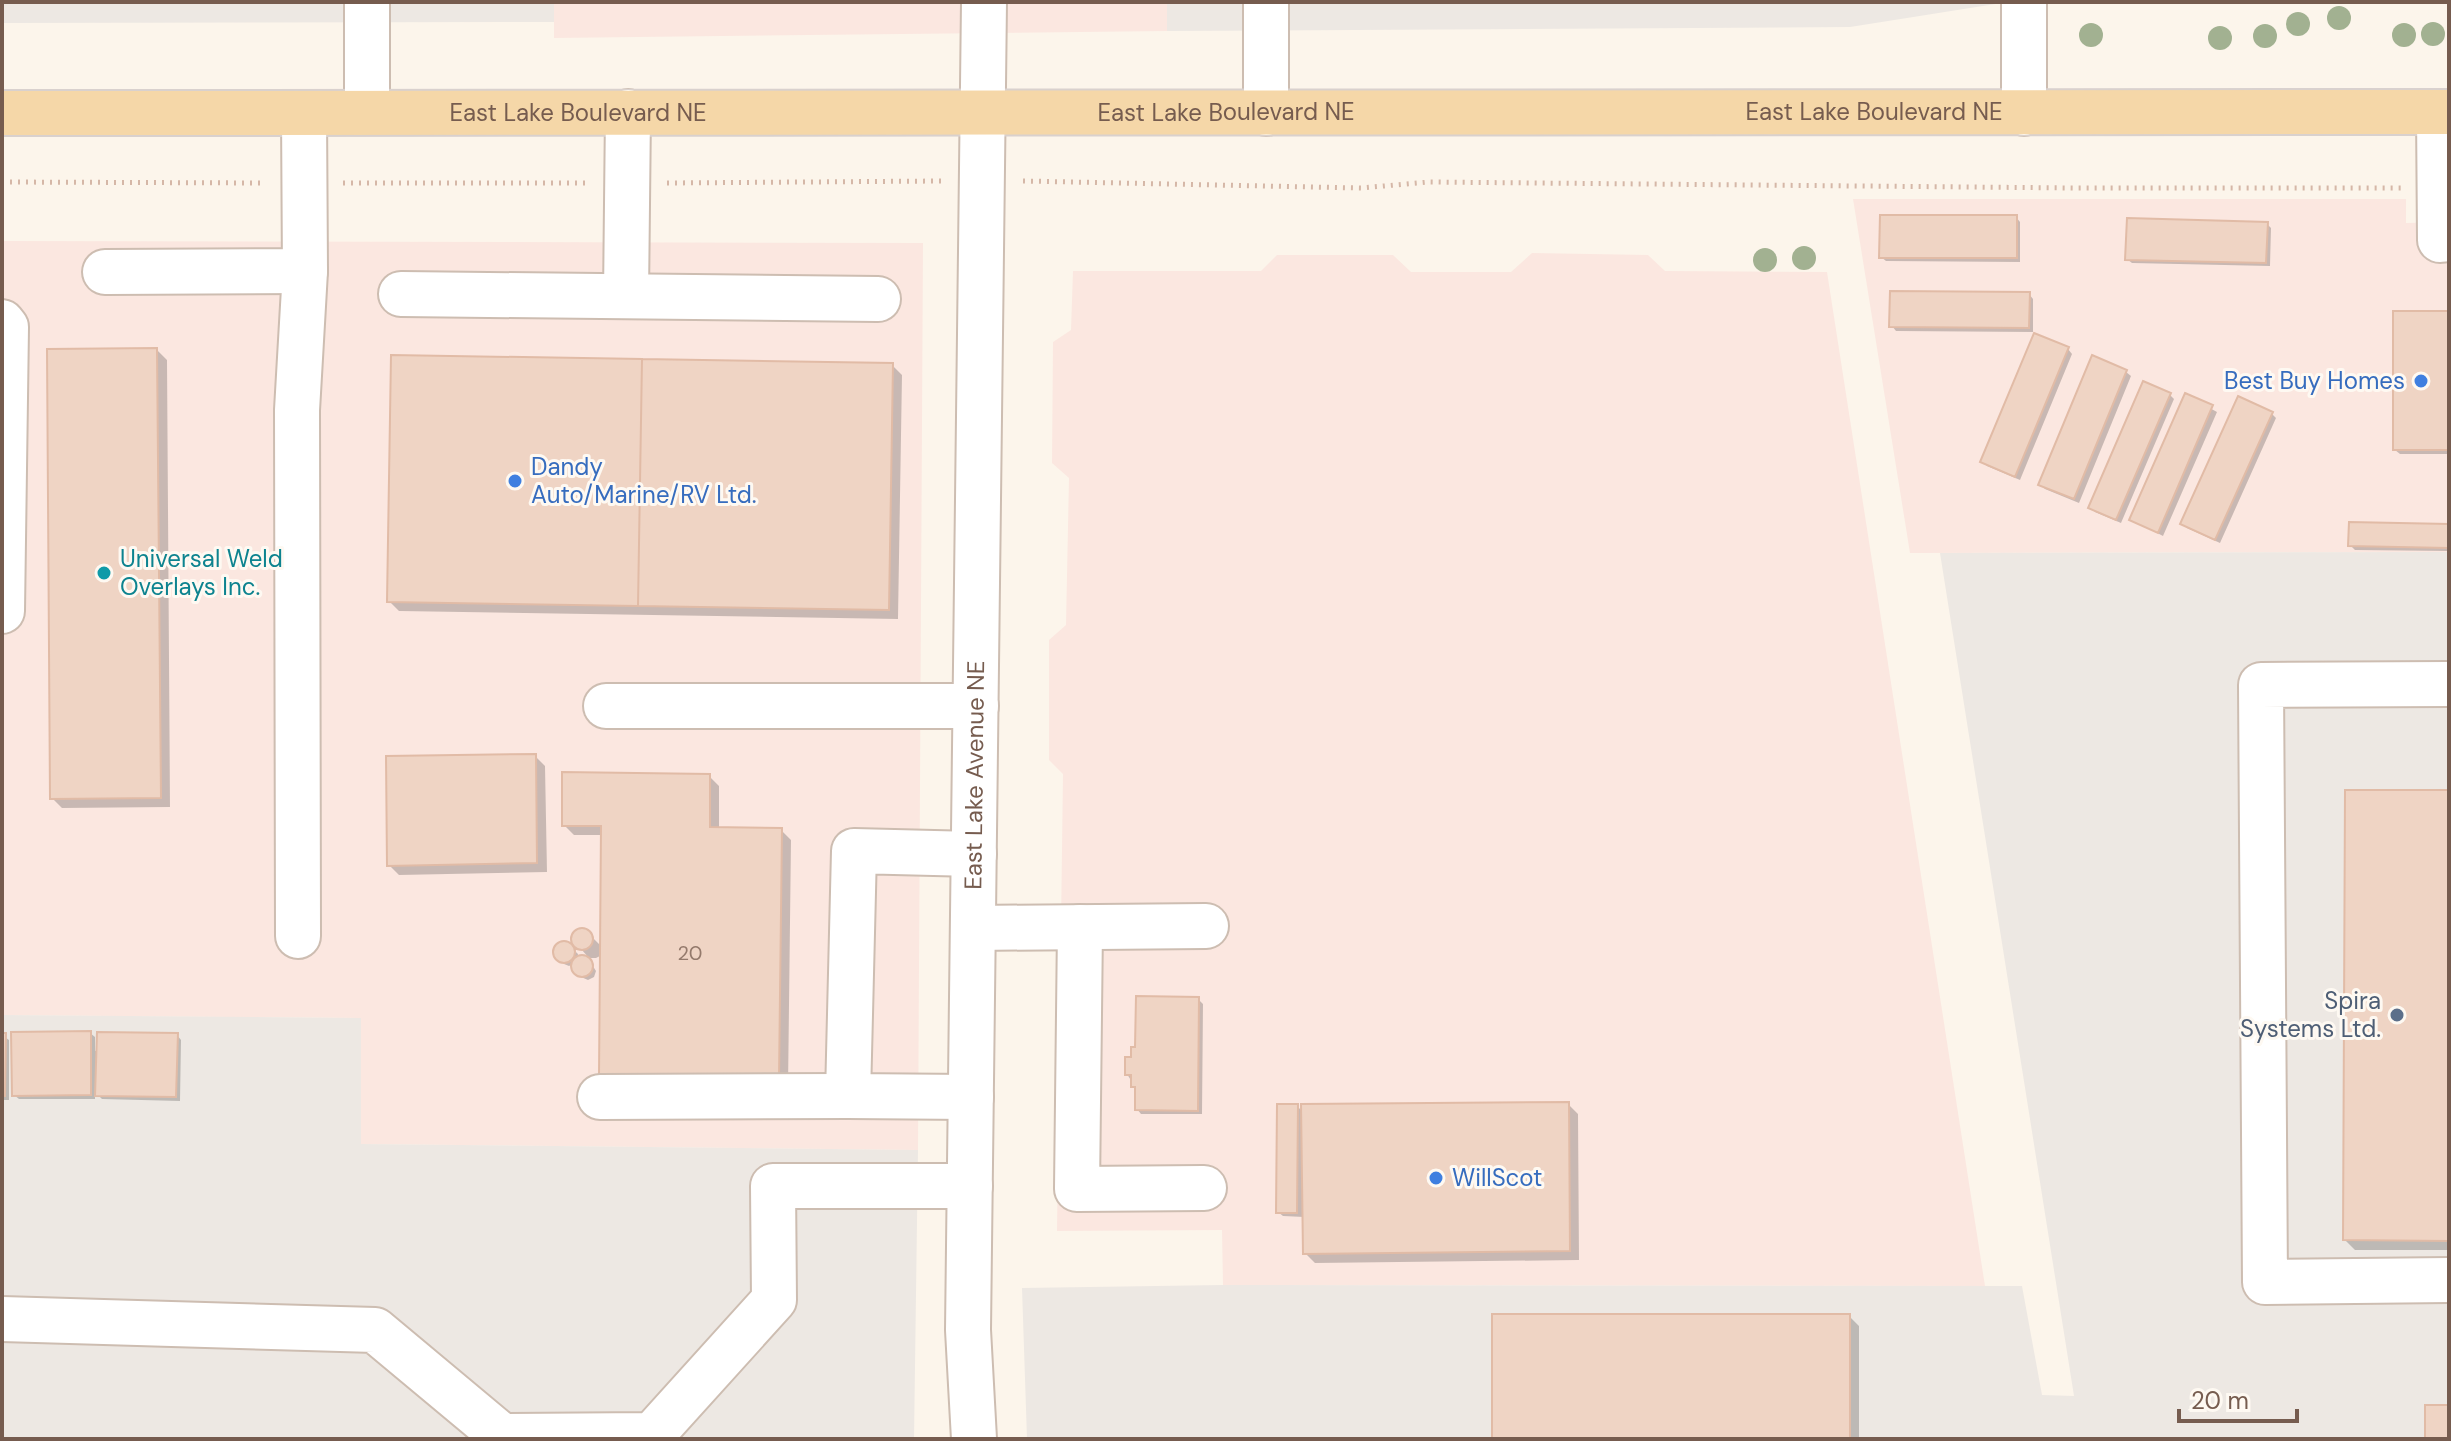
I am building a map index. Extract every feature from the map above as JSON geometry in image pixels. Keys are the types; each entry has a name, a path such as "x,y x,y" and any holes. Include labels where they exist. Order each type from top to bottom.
{"main road":[{"name":"East Lake Boulevard NE","path":"2,113 2444,112"}],"street":[{"path":"367,2 367,112"},
{"name":"East Lake Avenue NE","path":"974,1439 968,1330 984,2"},
{"path":"1266,2 1266,113"},
{"path":"2024,2 2024,113"},
{"path":"626,296 628,112"},
{"path":"2444,112 2439,182 2440,240 2449,239"},
{"path":"298,936 297,410 305,271 304,113"},
{"path":"105,272 305,271"},
{"path":"401,294 878,299"},
{"path":"2,322 6,327 2,611"},
{"path":"2449,684 2261,685 2265,1282 2449,1280"},
{"path":"606,706 976,706"},
{"path":"848,1096 854,851 974,854"},
{"path":"974,928 1206,926"},
{"path":"1080,927 1077,1189 1204,1188"},
{"path":"600,1097 971,1097"},
{"path":"2,1319 375,1330 500,1438 652,1437 774,1300 773,1186 970,1186"}],"path":[{"path":"2,182 305,184 983,180 1361,188 1445,182 2395,188 2439,182"}],"shaded area":[{"path":"2,2 554,2 554,22 2,23"},
{"path":"554,2 1167,2 1167,31 554,38"},
{"path":"1167,2 2008,2 1850,27 1167,31"},
{"path":"1853,199 2406,199 2406,223 2449,222 2449,552 1910,553"},
{"path":"2,241 923,243 918,1150 361,1144 360,1018 2,1015"},
{"path":"1532,253 1648,255 1665,271 1827,272 1985,1286 1223,1285 1222,1230 1057,1231 1063,774 1049,760 1049,640 1066,625 1069,478 1052,463 1053,342 1071,330 1073,271 1261,271 1277,255 1393,255 1411,272 1511,272"},
{"path":"2449,552 2449,1439 1027,1439 1022,1288 1223,1285 2022,1286 2042,1395 2074,1396 1940,553"},
{"path":"2,1015 361,1018 361,1144 918,1150 914,1439 2,1439"}],"building":[{"path":"1880,215 2017,215 2017,258 1879,258"},
{"path":"2127,218 2268,222 2266,263 2125,260"},
{"path":"1890,291 2030,292 2029,328 1889,327"},
{"name":"Best Buy Homes","path":"2393,311 2449,311 2449,450 2393,450"},
{"path":"2034,333 2069,347 2015,477 1980,462"},
{"name":"Universal Weld Overlays Inc.","path":"157,348 161,798 50,799 47,349"},
{"name":"Dandy Auto/Marine/RV Ltd.","path":"391,355 642,359 638,606 387,602"},
{"path":"2092,355 2127,370 2074,499 2038,485"},
{"path":"642,359 893,363 889,610 638,606"},
{"path":"2143,381 2171,393 2116,520 2088,508"},
{"path":"2185,393 2213,405 2158,533 2129,520"},
{"path":"2238,396 2273,412 2215,540 2180,524"},
{"path":"2349,522 2449,524 2449,548 2348,546"},
{"path":"536,754 537,863 387,866 386,756"},
{"path":"562,772 710,774 710,827 782,828 779,1079 599,1077 601,826 562,826"},
{"name":"Spira Systems Ltd.","path":"2345,790 2449,790 2449,1241 2343,1240"},
{"path":"582,928 590,931 593,939 590,947 582,950 574,947 571,939 574,931"},
{"path":"564,941 572,944 575,952 572,960 564,963 556,960 553,952 556,944"},
{"path":"582,955 590,958 593,966 590,974 582,977 574,974 571,966 574,958"},
{"path":"1136,996 1199,997 1198,1111 1135,1110 1135,1087 1131,1087 1131,1075 1125,1075 1125,1057 1131,1057 1131,1047 1135,1047"},
{"path":"91,1031 91,1095 12,1096 11,1032"},
{"path":"97,1032 178,1033 176,1097 95,1096"},
{"path":"2,1033 6,1033 5,1096 2,1096"},
{"name":"WillScot","path":"1569,1102 1570,1251 1303,1254 1301,1104"},
{"path":"1277,1104 1298,1104 1297,1213 1276,1213"},
{"path":"1492,1314 1850,1314 1850,1439 1492,1439"},
{"path":"2425,1405 2449,1405 2449,1439 2425,1439"}],"place":[{"name":"Best Buy Homes","path":"2421,381"},
{"name":"Dandy Auto/Marine/RV Ltd.","path":"515,481"},
{"name":"Universal Weld Overlays Inc.","path":"104,573"},
{"name":"Spira Systems Ltd.","path":"2397,1015"},
{"name":"WillScot","path":"1436,1178"}]}
